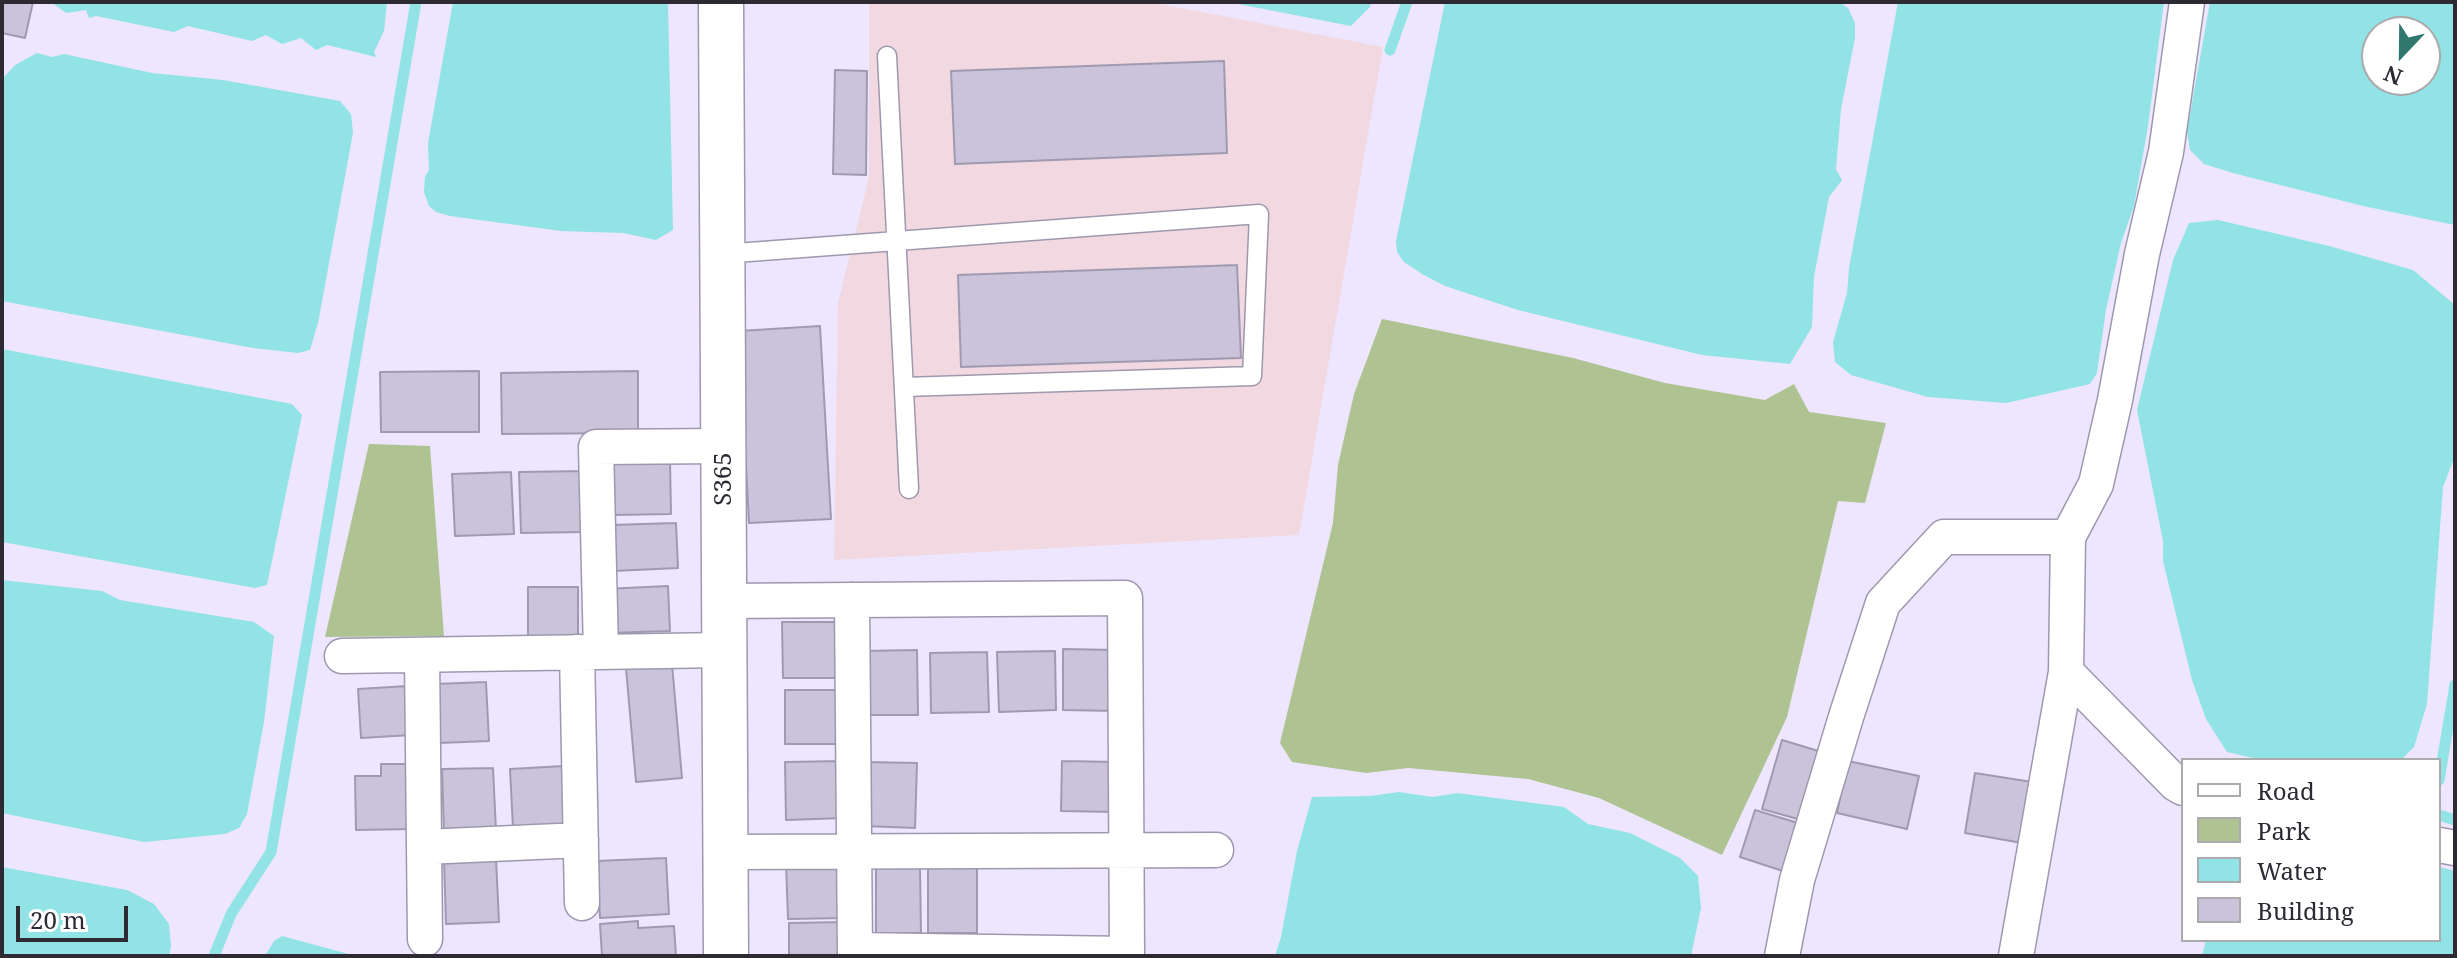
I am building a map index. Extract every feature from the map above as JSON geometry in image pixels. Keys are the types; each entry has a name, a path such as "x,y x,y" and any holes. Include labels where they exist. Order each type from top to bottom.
{"street":[{"name":"S365","path":"721,2 726,956"},
{"path":"2016,956 2066,672 2068,537 2096,484 2115,400 2142,254 2166,152 2187,2"},
{"path":"582,903 581,840 596,447 724,446"},
{"path":"1782,956 1797,880 1883,603 1944,537 2068,537"},
{"path":"724,601 852,600 1125,598 1127,955 855,953 852,600"},
{"path":"342,656 724,650"},
{"path":"422,655 425,939"},
{"path":"2066,672 2181,787"},
{"path":"424,847 581,840"},
{"path":"726,852 1216,850"}],"lane":[{"path":"887,56 909,489"},
{"path":"722,254 1259,214 1252,376 904,387"}],"shaded area":[{"path":"869,2 1150,2 1383,47 1299,535 834,560 838,303 869,177"}],"green space":[{"path":"1382,319 1573,358 1665,383 1765,400 1794,384 1809,412 1886,423 1865,503 1838,501 1787,717 1722,855 1599,798 1528,779 1408,768 1366,773 1292,762 1280,743 1333,523 1338,465 1354,394"},
{"path":"369,444 430,446 444,636 325,637"}],"water":[{"path":"51,2 387,2 384,31 374,52 376,57 327,45 316,50 301,38 282,44 266,35 252,41 188,26 174,32 96,16 89,18 86,10 66,13"},
{"path":"453,2 668,2 673,230 656,240 623,233 561,231 450,216 436,212 429,206 424,192 429,170 428,143"},
{"path":"1228,2 1371,2 1370,7 1351,26"},
{"path":"1445,2 1839,2 1848,8 1855,23 1855,38 1841,109 1836,169 1842,180 1829,197 1814,277 1812,327 1790,364 1702,355 1518,310 1445,286 1404,262 1397,252 1396,241"},
{"path":"1898,2 2164,2 2134,206 2121,243 2106,310 2097,373 2090,384 2006,403 1928,397 1851,375 1835,362 1833,342 1847,293"},
{"path":"2210,2 2455,2 2455,225 2363,206 2233,173 2204,164 2190,150 2187,131"},
{"path":"37,53 52,57 64,54 152,73 223,80 340,101 351,114 353,133 318,323 310,350 298,353 253,348 2,301 2,79 15,65"},
{"path":"2218,220 2413,270 2455,305 2455,456 2443,487 2427,704 2414,747 2403,758 2253,758 2227,752 2206,719 2192,680 2163,561 2163,541 2137,410 2173,260 2189,223"},
{"path":"2,349 292,404 302,415 267,585 255,588 2,542"},
{"path":"2,580 102,591 120,600 254,622 274,636 264,722 247,814 239,828 225,834 144,842 2,813"},
{"path":"1399,792 1433,797 1457,793 1564,807 1588,824 1630,833 1680,858 1698,876 1701,908 1691,956 1275,956 1312,797"},
{"path":"2,867 127,890 154,904 169,924 169,956 2,956"},
{"path":"2441,868 2455,871 2455,956 2202,956 2206,942 2441,942"},
{"path":"282,936 356,956 265,956 274,941"}],"building":[{"path":"2,2 33,2 25,38 2,33"},
{"path":"1224,61 1227,153 955,164 951,71"},
{"path":"835,70 867,71 866,175 833,174"},
{"path":"1237,265 1241,358 961,367 958,275"},
{"path":"820,326 831,519 749,523 739,331"},
{"path":"479,371 479,432 381,432 380,372"},
{"path":"638,371 638,433 502,434 501,373"},
{"path":"670,460 671,514 612,515 611,462"},
{"path":"584,471 585,532 521,533 519,472"},
{"path":"511,472 514,534 455,536 452,474"},
{"path":"676,523 678,568 613,571 611,525"},
{"path":"668,586 670,631 607,633 605,589"},
{"path":"528,587 578,587 578,639 528,639"},
{"path":"782,622 841,622 841,678 783,678"},
{"path":"1063,649 1115,650 1115,711 1063,710"},
{"path":"917,650 918,715 863,715 863,651"},
{"path":"1055,651 1056,710 999,712 997,652"},
{"path":"987,652 989,712 931,713 930,653"},
{"path":"672,664 682,778 636,782 626,668"},
{"path":"486,682 489,741 439,743 435,684"},
{"path":"408,686 411,735 361,738 358,689"},
{"path":"785,690 839,690 839,744 785,744"},
{"path":"1782,740 1825,753 1805,821 1762,809"},
{"path":"844,761 845,818 786,820 785,762"},
{"path":"1062,761 1117,762 1116,812 1061,811"},
{"path":"1848,761 1919,776 1907,829 1837,813"},
{"path":"865,762 917,763 915,828 864,826"},
{"path":"381,764 415,764 415,829 356,830 355,776 381,776"},
{"path":"564,766 567,825 513,828 510,769"},
{"path":"493,768 496,831 444,833 442,769"},
{"path":"1975,773 2032,782 2022,843 1965,833"},
{"path":"1755,810 1808,826 1792,874 1740,857"},
{"path":"666,858 669,914 600,918 597,861"},
{"path":"496,859 499,922 446,924 444,860"},
{"path":"844,862 846,918 788,919 786,863"},
{"path":"928,866 977,867 977,933 928,933"},
{"path":"920,867 921,933 876,933 876,868"},
{"path":"638,921 638,928 674,926 676,956 602,956 600,924"},
{"path":"847,922 848,956 789,956 789,923"}],"waterway":[{"path":"214,956 231,914 271,852 416,2"},
{"path":"1390,50 1407,2"},
{"path":"2441,768 2455,685"},
{"path":"2441,816 2455,820"}]}
